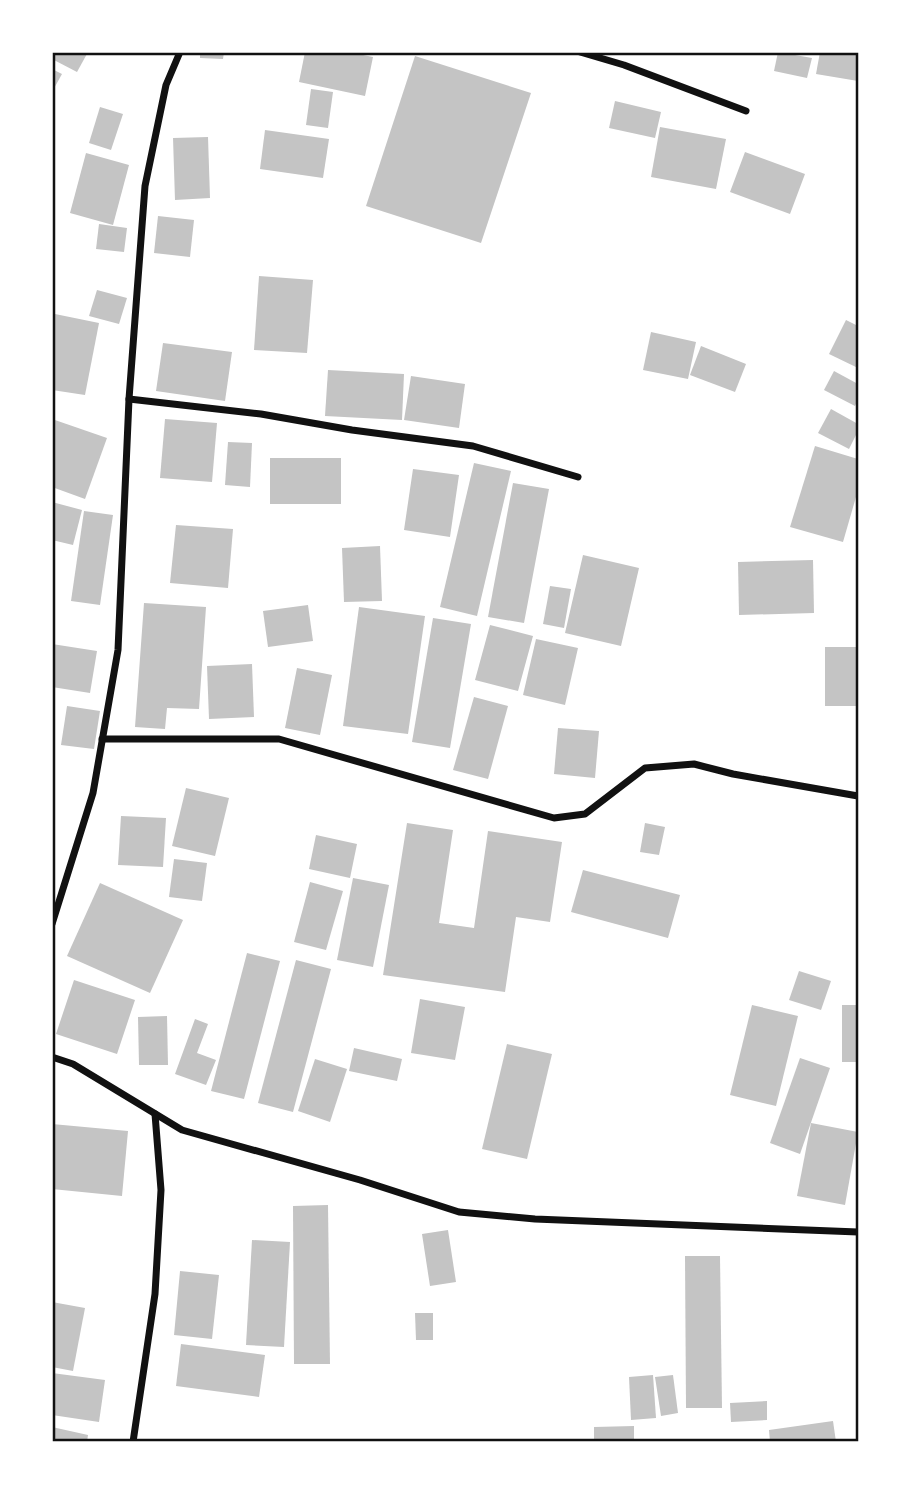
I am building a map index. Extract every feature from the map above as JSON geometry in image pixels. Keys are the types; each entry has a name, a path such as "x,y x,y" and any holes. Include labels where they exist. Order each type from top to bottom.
{"street":[{"path":"52,924 93,793 118,650 129,399 145,186 166,85 180,52"},
{"path":"580,52 624,65 746,111"},
{"path":"129,399 261,414 352,430 473,446 578,477"},
{"path":"102,739 279,739 554,818 585,814 645,768 694,764 733,775 859,796"},
{"path":"52,1057 73,1064 182,1130 359,1180 459,1212 534,1219 859,1232"},
{"path":"133,1441 155,1294 161,1190 155,1114"}],"building":[{"path":"52,52 88,52 77,72 52,59"},
{"path":"200,52 224,52 223,59 200,58"},
{"path":"305,52 348,52 373,57 365,96 299,82"},
{"path":"778,52 812,58 807,78 774,71"},
{"path":"820,52 858,52 858,81 816,74"},
{"path":"415,56 531,93 481,243 366,206"},
{"path":"52,69 62,74 52,92"},
{"path":"311,89 333,92 328,128 306,125"},
{"path":"615,101 661,112 655,138 609,128"},
{"path":"100,107 123,114 111,150 89,143"},
{"path":"660,127 726,139 716,189 651,177"},
{"path":"265,130 329,139 323,178 260,169"},
{"path":"208,137 210,198 175,200 173,138"},
{"path":"745,152 805,174 790,214 730,192"},
{"path":"86,153 129,165 113,225 70,213"},
{"path":"158,216 194,220 190,257 154,253"},
{"path":"99,224 127,228 124,252 96,249"},
{"path":"259,276 313,280 307,353 254,350"},
{"path":"97,290 127,298 119,324 89,316"},
{"path":"55,314 99,323 85,395 52,390"},
{"path":"846,320 858,326 858,368 829,354"},
{"path":"651,332 696,342 688,379 643,370"},
{"path":"163,343 232,352 225,401 156,391"},
{"path":"701,346 746,364 735,392 690,375"},
{"path":"328,370 404,374 402,420 325,416"},
{"path":"834,371 858,384 855,406 824,390"},
{"path":"411,376 465,384 459,428 404,420"},
{"path":"831,409 858,424 858,431 849,449 818,433"},
{"path":"52,419 107,438 85,499 52,487"},
{"path":"165,419 217,423 212,482 160,478"},
{"path":"228,442 252,443 250,487 225,485"},
{"path":"815,446 858,459 858,490 843,542 790,527"},
{"path":"270,458 341,458 341,504 270,504"},
{"path":"474,463 511,471 477,616 440,607"},
{"path":"413,469 459,475 450,537 404,530"},
{"path":"513,483 549,489 524,623 488,617"},
{"path":"52,502 82,510 73,545 52,540"},
{"path":"84,511 113,515 100,605 71,601"},
{"path":"176,525 233,529 228,588 170,583"},
{"path":"380,546 382,601 344,602 342,548"},
{"path":"583,555 639,568 621,646 565,633"},
{"path":"813,560 814,613 739,615 738,562"},
{"path":"550,586 571,589 564,628 543,624"},
{"path":"144,603 206,607 199,709 167,708 165,729 135,727"},
{"path":"308,605 313,641 268,647 263,611"},
{"path":"359,607 425,616 408,734 343,726"},
{"path":"433,618 471,624 450,748 412,742"},
{"path":"490,625 533,636 518,691 475,680"},
{"path":"536,639 578,648 565,705 523,695"},
{"path":"52,644 97,651 90,693 52,687"},
{"path":"825,647 858,647 858,706 825,706"},
{"path":"252,664 254,717 209,719 207,666"},
{"path":"297,668 332,675 320,735 285,728"},
{"path":"474,697 508,706 488,779 453,770"},
{"path":"67,706 100,711 94,749 61,745"},
{"path":"558,728 599,731 595,778 554,774"},
{"path":"186,788 229,798 215,856 172,846"},
{"path":"121,816 166,818 163,867 118,865"},
{"path":"407,823 453,830 439,923 474,928 488,831 562,842 550,922 516,917 505,992 383,975"},
{"path":"645,823 665,827 659,855 640,852"},
{"path":"316,835 357,844 350,878 309,869"},
{"path":"174,859 207,863 202,901 169,897"},
{"path":"583,870 680,895 668,938 571,912"},
{"path":"353,878 389,885 373,967 337,960"},
{"path":"310,882 343,891 326,950 294,942"},
{"path":"100,883 183,920 150,993 67,956"},
{"path":"247,953 280,961 244,1099 211,1091"},
{"path":"296,960 331,969 293,1112 258,1103"},
{"path":"799,971 831,981 821,1010 789,1000"},
{"path":"74,980 135,1000 117,1054 56,1034"},
{"path":"420,999 465,1007 455,1060 411,1053"},
{"path":"752,1005 798,1016 776,1106 730,1095"},
{"path":"842,1005 858,1005 858,1062 842,1062"},
{"path":"167,1016 168,1065 139,1065 138,1017"},
{"path":"195,1019 208,1024 197,1053 216,1060 206,1085 175,1074"},
{"path":"507,1044 552,1054 527,1159 482,1149"},
{"path":"354,1048 402,1059 397,1081 349,1071"},
{"path":"800,1058 830,1068 800,1154 770,1143"},
{"path":"315,1059 347,1069 330,1122 298,1111"},
{"path":"811,1123 858,1132 845,1205 797,1196"},
{"path":"52,1124 128,1131 122,1196 52,1189"},
{"path":"328,1205 330,1364 294,1364 293,1206"},
{"path":"448,1230 456,1282 430,1286 422,1234"},
{"path":"252,1240 290,1242 284,1347 246,1345"},
{"path":"685,1256 720,1256 722,1408 686,1408"},
{"path":"180,1271 219,1275 212,1339 174,1335"},
{"path":"52,1302 85,1308 73,1371 52,1367"},
{"path":"415,1313 433,1313 433,1340 416,1340"},
{"path":"181,1344 265,1355 259,1397 176,1386"},
{"path":"52,1373 105,1380 99,1422 52,1415"},
{"path":"653,1375 656,1418 631,1420 629,1377"},
{"path":"673,1375 678,1413 661,1416 655,1377"},
{"path":"767,1401 767,1420 731,1422 730,1403"},
{"path":"833,1421 836,1442 770,1442 769,1430"},
{"path":"634,1426 634,1442 594,1442 594,1427"},
{"path":"52,1427 88,1435 87,1442 52,1442"}]}
